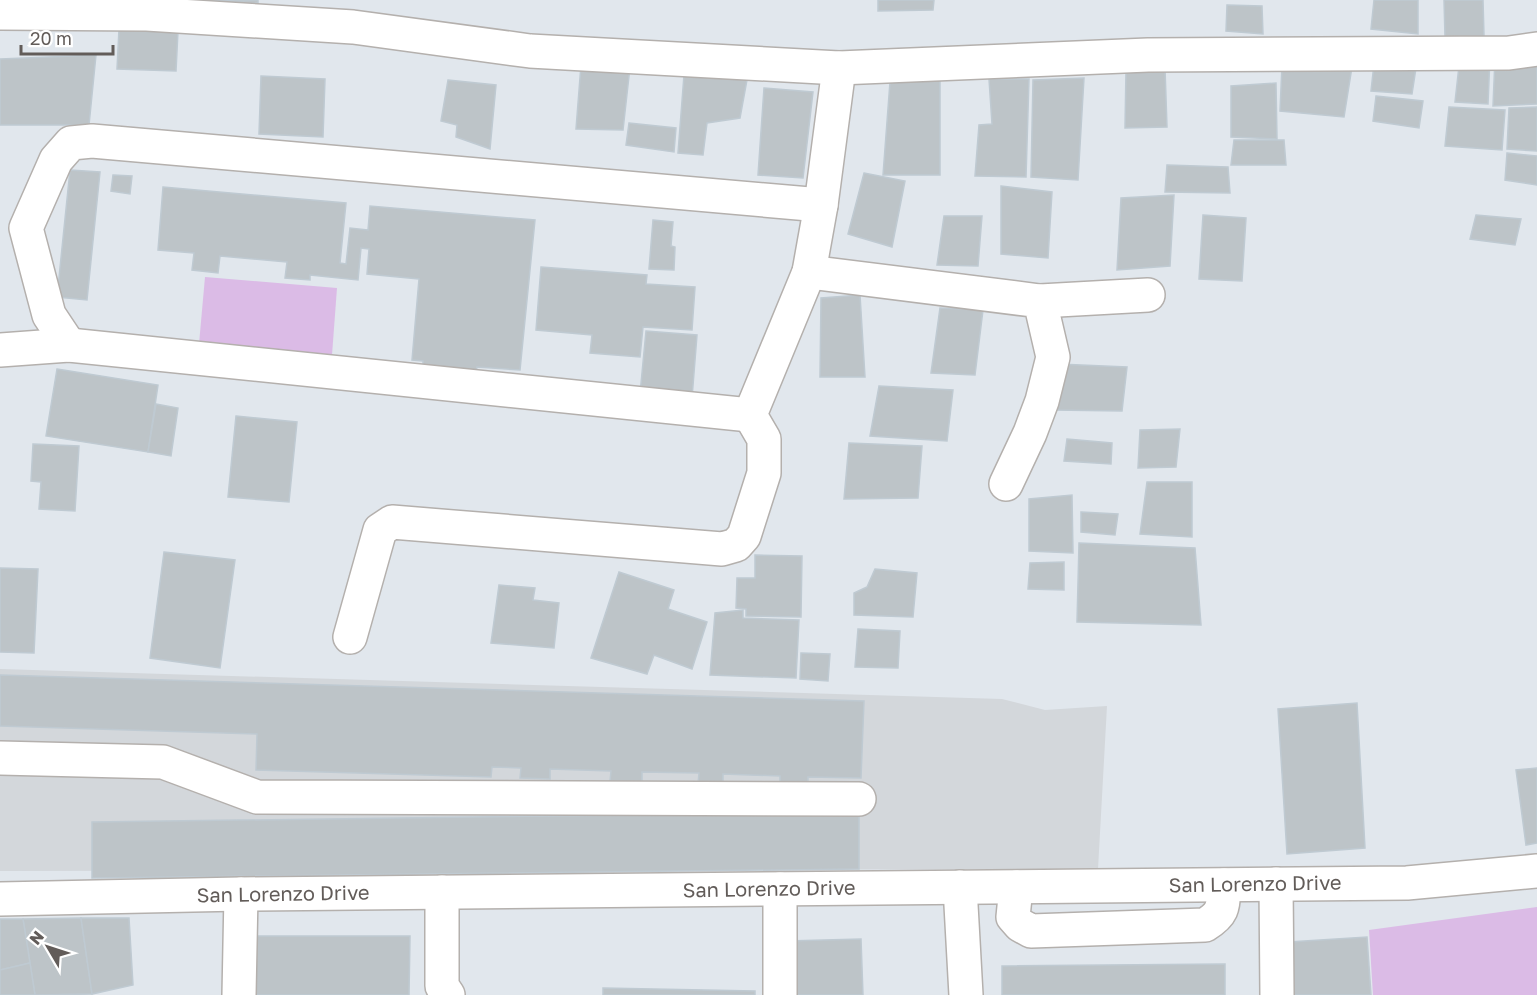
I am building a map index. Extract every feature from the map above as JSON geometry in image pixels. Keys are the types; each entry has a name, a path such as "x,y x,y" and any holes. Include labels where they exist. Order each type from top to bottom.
{"street":[{"path":"0,12 147,7 353,27 530,51 839,68 1148,55 1509,53 1537,49"},
{"path":"750,415 809,272 821,205 839,68"},
{"path":"69,345 49,315 13,228 56,159 71,143 92,141 821,205"},
{"path":"809,272 1040,302 1148,295"},
{"path":"1006,484 1042,401 1053,357 1040,302"},
{"path":"0,350 69,345 750,415"},
{"path":"350,637 380,530 392,522 722,549 736,545 744,536 764,472 764,440 750,415"},
{"path":"0,758 163,762 257,796 859,799"},
{"name":"San Lorenzo Drive","path":"0,899 241,894 1407,883 1537,871"},
{"path":"1276,884 1276,995"},
{"path":"1016,886 1013,917 1020,925 1031,931 1205,925 1214,920 1223,909 1224,885"},
{"path":"960,887 966,995"},
{"path":"780,889 780,995"},
{"path":"442,892 442,986 448,995"},
{"path":"239,995 241,894"}],"shaded area":[{"path":"205,277 337,288 332,355 199,344"},
{"path":"0,669 1002,699 1045,710 1107,706 1098,869 0,871"},
{"path":"1537,907 1537,995 1373,995 1369,930"}],"building":[{"path":"208,0 258,0 258,3"},
{"path":"878,0 934,0 933,10 878,11"},
{"path":"1374,0 1418,0 1418,34 1371,29"},
{"path":"1444,0 1483,0 1484,36 1445,37"},
{"path":"1227,5 1262,6 1263,34 1226,31"},
{"path":"119,29 178,31 176,71 117,69"},
{"path":"96,55 89,125 0,125 0,59"},
{"path":"1375,55 1418,55 1412,94 1371,91"},
{"path":"1490,56 1488,104 1455,102 1460,57"},
{"path":"1495,58 1537,58 1537,104 1493,106"},
{"path":"685,62 749,69 740,118 707,123 703,155 678,153"},
{"path":"581,65 630,67 623,130 576,129"},
{"path":"1282,65 1352,67 1344,117 1280,111"},
{"path":"1165,68 1167,127 1125,128 1126,70"},
{"path":"261,76 325,79 323,137 259,134"},
{"path":"940,76 940,175 883,175 890,82"},
{"path":"1084,78 1078,180 1031,177 1033,80"},
{"path":"989,79 1029,79 1026,177 975,176 979,125 992,124"},
{"path":"448,80 496,85 490,149 456,137 457,125 441,121"},
{"path":"1276,83 1277,139 1231,137 1231,86"},
{"path":"764,88 813,92 803,178 758,175"},
{"path":"1376,96 1423,101 1419,128 1373,121"},
{"path":"1449,107 1505,110 1502,150 1445,146"},
{"path":"1537,107 1537,151 1507,149 1509,108"},
{"path":"629,123 676,128 674,152 626,145"},
{"path":"1234,140 1284,140 1286,165 1231,165"},
{"path":"1507,153 1537,156 1537,185 1505,180"},
{"path":"1167,165 1228,167 1230,193 1165,192"},
{"path":"70,170 100,172 87,300 57,297"},
{"path":"864,173 905,181 892,247 848,234"},
{"path":"113,175 132,176 130,194 111,191"},
{"path":"1001,186 1052,192 1048,258 1001,254"},
{"path":"163,187 346,203 340,263 346,264 350,228 368,230 370,206 535,220 520,370 477,367 476,371 423,366 423,361 412,360 419,279 367,274 369,249 361,248 358,280 310,275 310,280 285,278 287,262 220,256 218,273 192,270 194,253 158,250"},
{"path":"1174,195 1170,266 1117,270 1121,198"},
{"path":"1203,215 1246,218 1242,281 1199,279"},
{"path":"1476,215 1521,219 1515,245 1470,239"},
{"path":"944,216 982,216 978,266 937,265"},
{"path":"653,220 673,222 671,246 675,247 674,270 649,269"},
{"path":"541,267 647,275 646,284 695,287 692,330 643,327 640,357 590,353 592,335 536,330"},
{"path":"860,295 865,377 820,377 821,298"},
{"path":"940,308 983,310 975,375 931,373"},
{"path":"646,331 697,335 692,398 640,394"},
{"path":"1058,364 1127,367 1122,411 1053,410"},
{"path":"57,369 158,385 148,452 46,436"},
{"path":"879,386 953,390 947,441 870,436"},
{"path":"156,404 178,408 171,456 148,452"},
{"path":"236,416 297,422 289,502 228,497"},
{"path":"1180,429 1176,467 1138,468 1140,430"},
{"path":"1067,439 1112,443 1111,464 1064,461"},
{"path":"849,443 922,446 918,498 844,499"},
{"path":"33,444 79,446 75,511 39,509 41,482 31,481"},
{"path":"1147,482 1192,482 1192,537 1140,534"},
{"path":"1072,495 1073,553 1029,551 1029,499"},
{"path":"1081,512 1118,514 1115,535 1081,532"},
{"path":"1079,543 1195,548 1201,625 1077,622"},
{"path":"164,552 235,560 220,668 150,658"},
{"path":"755,555 802,556 801,617 746,616 746,609 736,608 737,578 755,578"},
{"path":"1064,562 1064,590 1028,589 1030,563"},
{"path":"0,568 38,569 34,653 0,652"},
{"path":"875,569 917,573 913,617 854,615 854,593 867,587"},
{"path":"619,572 674,590 668,609 707,622 692,669 654,655 647,674 591,658"},
{"path":"499,585 535,588 533,600 559,603 554,648 491,643"},
{"path":"743,610 743,618 799,620 796,678 710,675 715,613"},
{"path":"858,629 900,631 898,668 855,667"},
{"path":"801,653 830,654 828,681 800,679"},
{"path":"0,675 864,701 861,778 808,777 808,787 780,786 780,776 723,774 723,784 698,784 699,773 642,772 642,782 610,781 611,771 550,769 550,779 520,778 521,768 492,767 491,777 256,770 257,734 0,726"},
{"path":"1357,703 1365,848 1287,854 1278,709"},
{"path":"1537,768 1537,843 1526,845 1516,770"},
{"path":"859,812 859,869 92,878 92,822"},
{"path":"81,918 92,994 35,995 23,919"},
{"path":"81,918 129,918 133,985 92,994"},
{"path":"0,919 23,919 30,963 0,970"},
{"path":"256,936 410,936 409,995 255,995"},
{"path":"1367,937 1371,995 1292,995 1289,942"},
{"path":"861,939 863,995 789,995 787,941"},
{"path":"30,963 35,995 0,995 0,970"},
{"path":"1225,964 1225,995 1002,995 1002,966"},
{"path":"603,988 755,991 755,995 603,995"}]}
